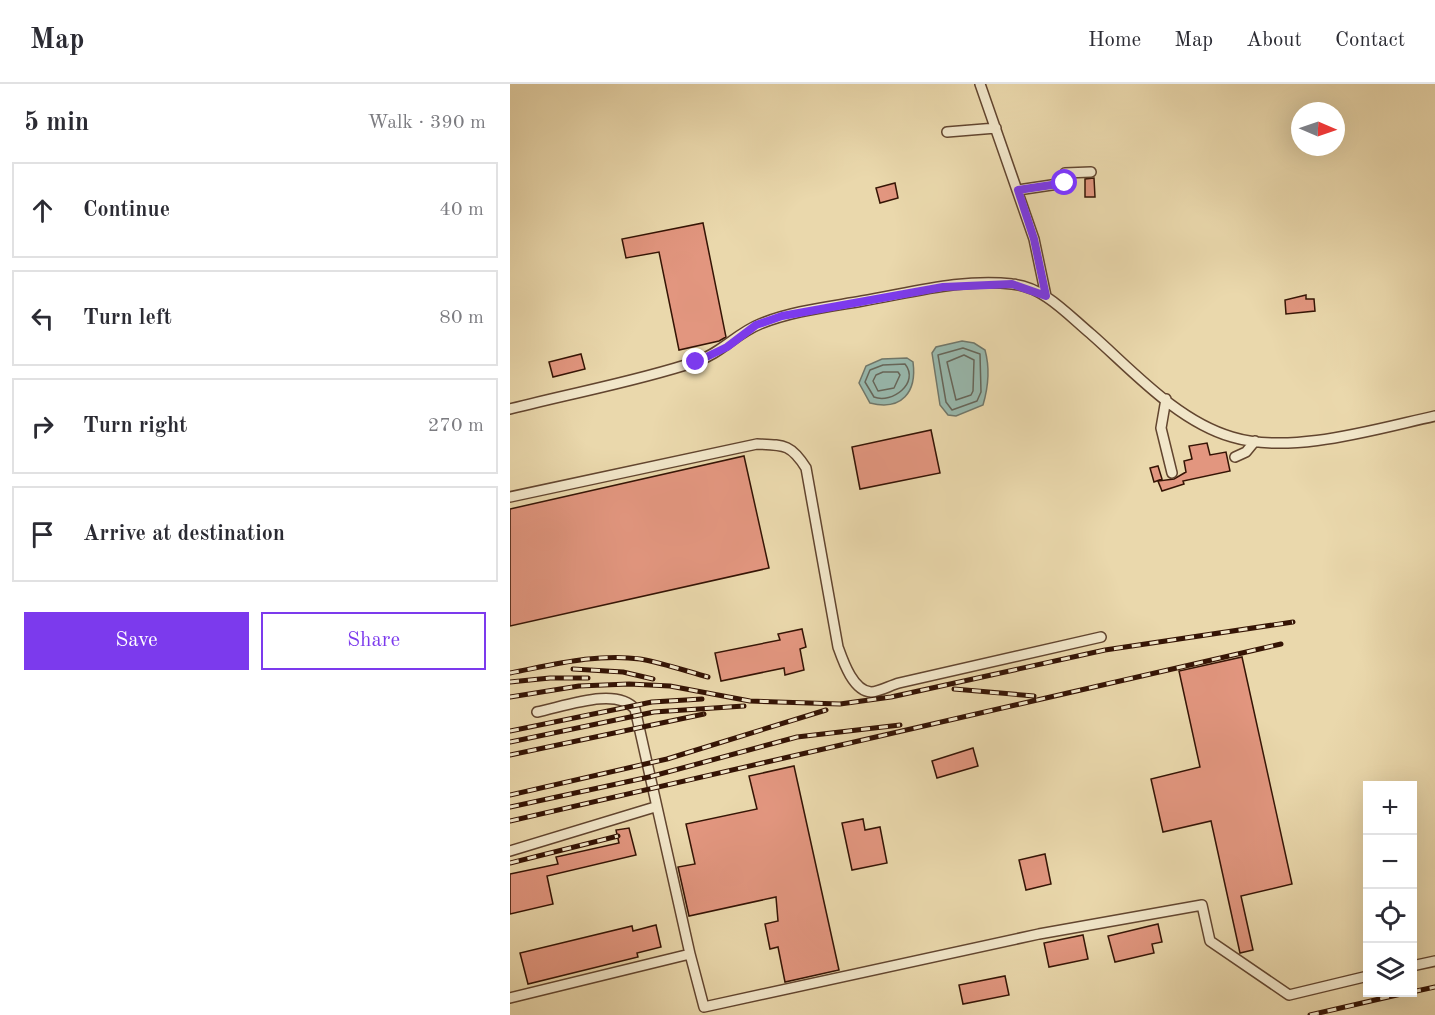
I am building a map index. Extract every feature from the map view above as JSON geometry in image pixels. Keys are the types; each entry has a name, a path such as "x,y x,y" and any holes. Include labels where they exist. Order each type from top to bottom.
{"street":[{"path":"980,84 1034,239 1046,296"},
{"path":"947,132 996,128"},
{"path":"1018,190 1065,183 1065,172 1091,172"},
{"path":"510,409 696,362 727,347 756,325 782,316 943,287 1012,284 1046,296 1166,399 1208,427 1231,437 1255,441 1321,439 1435,416"},
{"path":"1166,399 1161,428 1172,473"},
{"path":"1234,457 1246,452 1255,441"},
{"path":"510,497 757,444 785,446 796,452 806,468 838,647 843,662 859,687 871,692 899,682 1101,637"},
{"path":"537,712 607,698 627,701 635,709 655,807 704,1007 1039,934 1202,905 1210,941 1289,995 1363,977"},
{"path":"510,851 655,807"},
{"path":"510,998 690,954"},
{"path":"1417,965 1435,961"}],"water":[{"path":"962,341 974,343 985,350 988,371 986,392 983,405 956,416 948,415 940,405 932,353 936,347"},
{"path":"907,358 913,362 914,373 910,390 905,397 891,404 870,403 859,383 866,366 882,359"}],"building":[{"path":"1094,178 1095,197 1085,197 1085,179"},
{"path":"895,183 898,198 880,203 876,188"},
{"path":"703,223 726,337 719,341 679,350 659,252 626,258 622,239"},
{"path":"1306,295 1306,299 1314,299 1315,311 1286,314 1285,300"},
{"path":"581,354 585,369 553,377 549,362"},
{"path":"931,430 940,473 860,489 852,447"},
{"path":"1207,443 1210,455 1226,452 1230,471 1183,481 1184,484 1162,491 1158,481 1174,479 1186,472 1184,461 1192,459 1189,446"},
{"path":"744,456 769,568 510,626 510,509"},
{"path":"1158,466 1162,479 1154,482 1150,468"},
{"path":"802,629 806,647 800,649 804,670 785,675 784,668 721,681 715,653 780,640 778,634"},
{"path":"1242,657 1292,884 1241,896 1253,950 1240,953 1211,821 1163,832 1151,779 1200,767 1179,671"},
{"path":"973,748 978,766 937,778 932,761"},
{"path":"794,766 839,970 785,982 778,947 770,949 765,924 778,921 776,897 689,916 678,867 695,864 686,824 757,809 749,776"},
{"path":"863,819 865,830 880,827 887,863 852,870 842,823"},
{"path":"629,828 636,855 547,876 553,904 510,914 510,874 558,864 556,857 619,843 616,830"},
{"path":"1045,854 1051,884 1026,890 1019,860"},
{"path":"1158,924 1162,942 1152,944 1154,953 1115,962 1108,936"},
{"path":"656,925 661,947 637,953 638,957 528,984 520,953 632,926 633,931"},
{"path":"1083,935 1088,959 1049,967 1044,943"},
{"path":"1005,976 1009,995 963,1004 959,985"}],"railway":[{"path":"510,697 579,686 629,684 670,686 750,701 840,704 891,697 1105,650 1293,622"},
{"path":"510,821 1281,644"},
{"path":"510,673 575,661 624,658 640,659 708,677"},
{"path":"573,669 623,672 653,679"},
{"path":"510,682 550,678 588,678"},
{"path":"954,689 1034,696"},
{"path":"510,731 652,702 702,699"},
{"path":"510,742 654,712 744,706"},
{"path":"510,795 667,759 826,710"},
{"path":"510,755 704,714"},
{"path":"510,807 649,777 797,737 900,725"},
{"path":"510,863 618,836"},
{"path":"1417,991 1435,987"},
{"path":"1310,1015 1388,997"}],"route":[{"path":"696,362 727,347 756,325 782,316 943,287 992,283 1031,288 1046,296 1034,239 1018,190 1065,183"}]}
